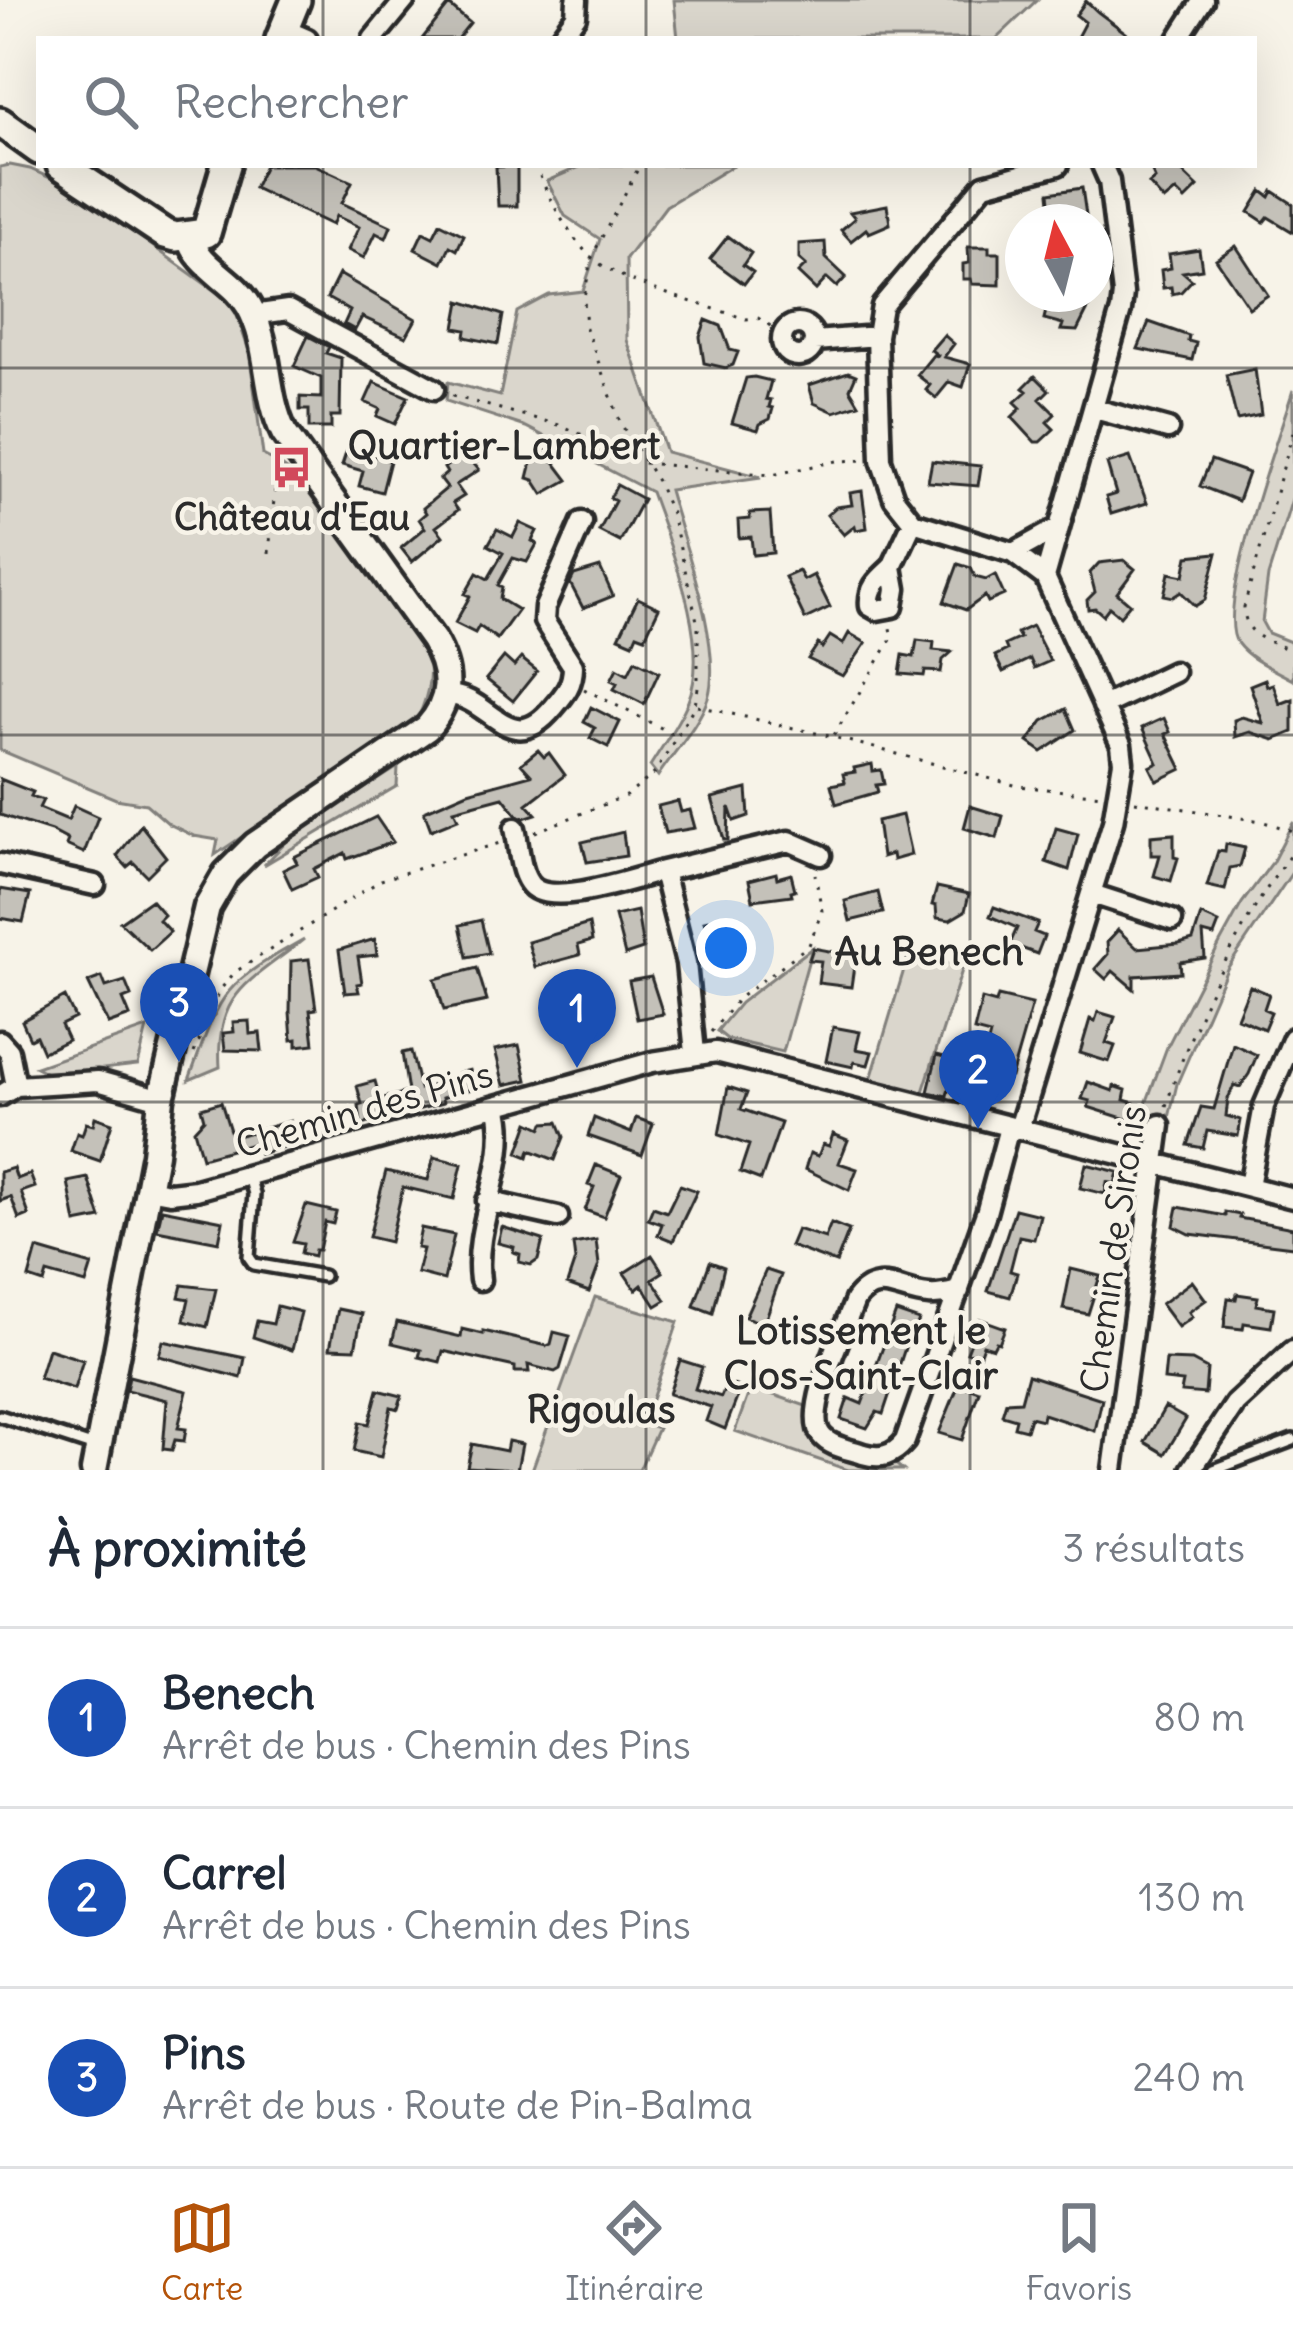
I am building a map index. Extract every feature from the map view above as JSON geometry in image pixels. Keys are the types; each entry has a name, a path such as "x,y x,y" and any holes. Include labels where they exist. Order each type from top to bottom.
{"main road":[{"path":"290,36 296,0"},
{"path":"4,132 36,148"},
{"path":"66,168 165,233 198,235"},
{"path":"198,235 191,223 221,175"}],"street":[{"path":"375,36 405,0"},
{"path":"561,36 576,16 578,0"},
{"path":"1180,36 1203,0"},
{"path":"959,1291 926,1295 884,1282 862,1291 816,1406 817,1429 824,1440 874,1457 897,1451 905,1441 959,1291 1007,1135 1022,1122 1091,894 1124,762 1121,745 1046,577 1013,553 913,522 894,498 880,460 877,336 882,306 984,185 1047,168"},
{"path":"1046,577 1123,293 1103,168"},
{"path":"96,1459 157,1136 156,1098 180,1032 207,907 226,874 255,845 427,728 446,695 446,667 433,640 284,433 270,396 266,364 272,330 261,313 202,261 198,235"},
{"path":"261,313 288,310 434,389"},
{"path":"783,334 797,323 813,332 815,341 877,336"},
{"path":"1095,409 1168,429"},
{"path":"446,695 457,695 512,729 526,729 546,717 572,683 573,666 544,621 555,577 582,522"},
{"path":"892,567 913,522"},
{"path":"1013,553 1058,528"},
{"path":"1103,706 1174,672"},
{"path":"515,828 524,873 540,893 565,895 789,841 821,855"},
{"path":"0,864 95,886"},
{"path":"663,871 686,964 695,1053"},
{"path":"1091,894 1172,920"},
{"path":"1249,1186 1264,1106 1293,1040"},
{"path":"0,1041 9,1051 8,1091 98,1081 156,1098"},
{"name":"Chemin des Pins","path":"148,1189 181,1193 652,1062 695,1053 732,1053 1293,1198"},
{"path":"480,1280 478,1245 501,1139 497,1106"},
{"name":"Chemin de Sironis","path":"1113,1470 1160,1125"},
{"path":"487,1201 558,1216"},
{"path":"1191,1470 1235,1404 1293,1350"}],"lane":[{"path":"249,1176 254,1194 249,1257 254,1264 323,1276"},
{"path":"0,1416 96,1459"},
{"path":"1214,1470 1293,1440"}],"path":[{"path":"536,168 556,213 591,258 622,276 746,319 758,318 783,334"},
{"path":"638,168 591,258 584,299 586,328 621,424 657,481 673,518 692,588 700,652 695,705 1018,786 1117,797 1290,830"},
{"path":"434,389 562,426 644,463 772,475 838,460 880,460"},
{"path":"1293,432 1268,509 1244,622 1252,634 1293,651"},
{"path":"269,553 276,461"},
{"path":"833,736 892,638"},
{"path":"572,683 677,736"},
{"name":"Chemin de Sironis","path":"1160,1125 1180,1061 1237,940 1293,851"},
{"path":"695,1053 738,1000 809,945 822,911 814,880 821,855"},
{"path":"197,1043 220,990 235,972 314,922"}],"shaded area":[{"path":"674,0 1037,0 999,36 678,36"},
{"path":"10,165 72,188 233,304 249,351 263,455 286,469 329,511 419,647 425,644 429,681 418,718 215,855 218,840 194,836 169,824 146,804 116,799 0,750 0,167"},
{"path":"577,168 729,168 666,206 626,259 627,340 666,452 761,477 669,490 700,594 711,677 698,718 658,776 650,766 688,701 695,652 686,596 651,492 526,427 446,401 448,382 500,396 517,312 549,295 583,291 600,239 565,216 547,181"},
{"path":"1293,390 1293,496 1268,576 1262,622 1268,633 1293,643 1293,680 1243,650 1233,626 1241,561"},
{"path":"398,767 397,786 264,865 294,834"},
{"path":"1293,822 1293,871 1227,969 1177,1084 1168,1122 1144,1109 1167,1047 1242,903 1272,863"},
{"path":"304,939 240,991 224,1021 220,1067 189,1080 227,993 255,968"},
{"path":"812,948 783,1052 727,1039 717,1031 740,1003"},
{"path":"909,953 963,967 922,1095 871,1079"},
{"path":"147,1028 138,1065 51,1075 36,1067"},
{"path":"595,1297 678,1322 644,1423 658,1428 639,1470 532,1470"},
{"path":"751,1387 806,1406 811,1434 832,1453 862,1462 892,1461 903,1470 848,1470 735,1431"}],"building":[{"path":"1086,1 1130,36 1078,36 1085,22 1076,15"},
{"path":"449,5 470,23 459,36 424,36"},
{"path":"264,168 322,168 352,182 342,203 391,226 386,238 376,233 364,258 348,250 359,227 336,216 332,225 254,188"},
{"path":"496,168 517,168 517,206 498,206"},
{"path":"1150,168 1178,168 1198,187 1185,200 1176,191 1164,201 1149,184 1155,179"},
{"path":"1082,188 1084,204 1050,204 1049,193"},
{"path":"1262,191 1270,197 1273,191 1293,204 1293,232 1249,212"},
{"path":"887,205 890,224 869,233 866,229 851,241 841,230 855,218 850,212"},
{"path":"440,223 464,235 457,250 450,246 442,263 415,249 423,232 433,237"},
{"path":"728,236 751,253 743,265 753,272 744,284 710,259"},
{"path":"825,242 826,258 846,277 837,287 827,278 816,290 798,273 806,265 799,259 799,244"},
{"path":"1236,246 1268,295 1249,308 1216,259"},
{"path":"968,247 989,247 989,253 1000,253 1000,285 963,279"},
{"path":"1199,249 1202,269 1183,272 1192,280 1181,292 1172,294 1171,287 1163,288 1161,270 1171,268 1169,254"},
{"path":"339,274 416,319 406,337 362,317 355,330 344,324 350,311 327,298"},
{"path":"460,301 503,315 498,344 465,337 466,330 455,328"},
{"path":"1046,312 1086,312 1077,331 1061,330 1063,324 1044,319"},
{"path":"706,320 721,326 730,350 738,352 733,365 704,363 700,337"},
{"path":"1149,322 1189,336 1188,341 1196,343 1192,360 1138,349"},
{"path":"944,335 954,344 944,357 970,364 963,387 949,382 936,398 926,390 930,385 917,375 933,355 939,356 931,350"},
{"path":"308,336 329,347 326,353 341,358 340,416 331,416 331,428 309,428 309,410 300,410 300,397 321,398 321,378 294,366"},
{"path":"1255,369 1261,415 1237,420 1226,375"},
{"path":"848,372 856,375 850,389 859,404 834,412 814,403 809,385"},
{"path":"1035,376 1049,390 1040,399 1055,414 1047,422 1054,429 1040,442 1012,417 1021,408 1015,402"},
{"path":"746,378 771,381 766,399 773,408 770,419 758,430 732,423"},
{"path":"374,382 408,397 395,424 377,416 380,409 365,402"},
{"path":"475,443 485,456 474,464 479,470 456,485 464,496 453,503 458,510 436,527 443,536 412,562 401,548 425,528 419,519 426,513 423,508 447,488 440,479 447,473 444,468"},
{"path":"348,447 390,461 382,492 359,486 363,471 342,465"},
{"path":"546,451 568,480 543,494 528,478 533,458"},
{"path":"1130,457 1147,503 1111,514 1106,497 1116,494 1107,464"},
{"path":"1211,460 1248,473 1238,501 1200,486"},
{"path":"932,461 981,466 978,486 928,482"},
{"path":"617,485 643,499 620,542 599,531 615,501 610,498"},
{"path":"862,491 867,528 856,530 855,526 844,535 827,515 836,507 852,505 850,493"},
{"path":"770,512 773,553 753,555 751,537 739,538 738,520 750,519 750,513"},
{"path":"520,523 537,531 532,541 537,544 527,562 513,558 498,585 502,587 500,599 518,610 497,639 479,626 475,633 455,623 477,573 488,579 503,553 488,545 497,529 513,537"},
{"path":"1217,553 1205,600 1195,606 1181,592 1164,595 1169,573 1184,576 1188,556"},
{"path":"1124,560 1135,569 1117,593 1130,604 1120,616 1109,607 1103,615 1088,609 1087,600 1095,592 1090,573 1099,563"},
{"path":"958,564 971,568 975,577 986,580 995,575 1004,595 988,602 985,596 966,610 944,602"},
{"path":"600,567 613,596 583,608 570,583 574,575"},
{"path":"799,571 804,580 814,575 830,607 805,619 785,577"},
{"path":"638,598 659,608 645,637 637,634 633,643 619,637"},
{"path":"1032,626 1050,661 1034,668 1030,659 1003,672 995,656 1020,638 1017,633"},
{"path":"849,633 866,643 843,676 808,659 830,636 843,644"},
{"path":"917,640 934,642 933,650 952,652 943,660 941,672 900,674 903,655 914,657"},
{"path":"504,657 514,666 521,658 537,671 513,701 486,679"},
{"path":"635,660 659,672 644,704 614,689 617,683 611,680 617,668 628,674"},
{"path":"1265,679 1267,686 1273,684 1280,704 1293,699 1293,732 1274,740 1250,732 1235,737 1234,720 1242,717 1263,723 1250,685"},
{"path":"591,707 620,722 608,747 590,738 595,728 584,722"},
{"path":"1066,709 1075,730 1042,752 1028,742 1043,721"},
{"path":"1164,718 1170,732 1165,734 1182,769 1157,781 1150,767 1158,763 1142,728"},
{"path":"538,750 544,757 549,753 565,775 527,804 536,814 517,815 503,797 454,810 458,819 431,830 424,811 468,792 531,775 521,764"},
{"path":"872,764 873,771 881,770 884,784 876,785 878,792 836,804 831,785 845,782 843,774 855,772 854,768"},
{"path":"0,779 33,792 31,796 43,800 39,808 68,820 74,806 98,817 84,853 51,831 0,815"},
{"path":"747,789 749,816 734,821 729,807 728,840 724,840 712,798"},
{"path":"678,801 681,812 690,810 695,828 665,833 658,806"},
{"path":"970,806 1003,816 997,838 964,828"},
{"path":"902,815 911,855 893,860 892,854 882,857 877,821"},
{"path":"376,817 393,842 347,859 345,853 314,869 318,877 292,889 283,870 297,863 294,857"},
{"path":"141,825 166,857 147,876 133,862 127,867 117,856"},
{"path":"1056,828 1078,834 1069,870 1046,862"},
{"path":"623,832 626,856 587,862 582,842"},
{"path":"1174,834 1174,857 1178,858 1171,881 1154,876 1160,855 1151,855 1151,836"},
{"path":"1226,844 1245,848 1240,866 1230,868 1225,890 1207,886 1218,851 1225,852"},
{"path":"776,873 777,878 791,874 792,895 753,900 749,880"},
{"path":"937,887 969,894 965,911 950,920 937,918 932,905"},
{"path":"0,889 30,894 23,922 0,918"},
{"path":"878,892 883,913 850,921 845,901"},
{"path":"151,900 170,932 150,950 120,922"},
{"path":"994,907 1038,923 1034,932 1044,936 1037,954 1010,944 1017,928 990,916"},
{"path":"637,911 643,949 625,955 615,916"},
{"path":"1201,915 1219,923 1214,936 1203,933 1205,958 1180,962 1181,973 1134,976 1134,989 1113,971 1106,979 1095,969 1118,930 1137,948 1179,944 1193,940"},
{"path":"720,917 722,927 738,922 745,949 728,954 727,946 712,950 704,921"},
{"path":"481,920 489,953 467,957 460,925"},
{"path":"589,924 592,941 578,945 580,955 535,967 528,942"},
{"path":"375,939 377,955 358,957 359,992 345,993 339,950"},
{"path":"813,948 855,959 851,987 818,983 821,961 809,960"},
{"path":"309,959 316,1009 310,1010 314,1044 297,1046 297,1039 292,1040 290,1012 291,961"},
{"path":"477,968 487,1001 444,1010 435,979"},
{"path":"102,977 106,987 125,981 131,996 123,999 130,1016 108,1024 88,982"},
{"path":"651,977 663,1014 637,1019 629,981"},
{"path":"1250,986 1269,994 1264,1009 1271,1012 1264,1029 1237,1018"},
{"path":"998,996 1032,1004 1011,1077 981,1069 990,1035 974,1031 982,999 996,1003"},
{"path":"65,997 75,1018 61,1025 68,1040 43,1052 22,1021"},
{"path":"1098,1012 1115,1017 1106,1043 1115,1046 1109,1062 1080,1053 1090,1019 1095,1021"},
{"path":"249,1021 250,1034 260,1033 262,1051 225,1050 223,1033 234,1032 233,1022"},
{"path":"833,1027 860,1032 856,1049 872,1052 868,1065 826,1061"},
{"path":"1233,1044 1257,1055 1249,1074 1240,1087 1234,1085 1228,1099 1226,1116 1241,1120 1238,1136 1207,1131 1203,1148 1188,1145 1201,1107 1214,1109"},
{"path":"519,1045 527,1080 504,1085 495,1050"},
{"path":"411,1051 420,1089 459,1079 458,1073 470,1070 475,1088 442,1098 443,1103 361,1125 357,1086 375,1081 380,1099 408,1092 402,1053"},
{"path":"937,1055 955,1060 947,1096 928,1092"},
{"path":"1088,1082 1113,1091 1114,1086 1126,1090 1124,1100 1134,1103 1129,1120 1088,1107 1090,1101 1082,1099"},
{"path":"728,1087 747,1093 741,1109 781,1123 761,1180 740,1172 749,1145 719,1135"},
{"path":"221,1102 231,1134 290,1121 296,1143 260,1154 256,1143 202,1158 194,1130 204,1119 201,1108"},
{"path":"95,1117 112,1123 100,1161 71,1151 77,1133 82,1135 86,1123 93,1125"},
{"path":"594,1118 631,1133 636,1118 653,1124 642,1155 588,1136"},
{"path":"529,1122 542,1128 544,1123 558,1122 564,1137 555,1160 530,1150 528,1157 518,1153"},
{"path":"833,1134 848,1140 839,1163 857,1169 849,1190 805,1169 810,1153 818,1156"},
{"path":"434,1157 462,1164 454,1199 403,1187 390,1242 369,1237 386,1171 428,1180"},
{"path":"1086,1164 1118,1172 1115,1184 1107,1182 1105,1194 1080,1188"},
{"path":"596,1165 621,1175 604,1217 585,1210"},
{"path":"13,1168 17,1179 30,1174 35,1187 21,1192 29,1215 19,1219 11,1197 0,1201 0,1172"},
{"path":"88,1178 101,1218 76,1223 68,1182"},
{"path":"680,1185 697,1191 673,1241 658,1235 662,1224 648,1219 653,1207 667,1212"},
{"path":"306,1205 336,1212 333,1224 325,1222 314,1256 301,1253 303,1244 293,1242"},
{"path":"1178,1207 1293,1228 1293,1247 1190,1234 1174,1226"},
{"path":"162,1209 223,1221 219,1242 157,1230"},
{"path":"1015,1209 1040,1215 1034,1239 1019,1236 1010,1271 1017,1273 1010,1297 988,1291"},
{"path":"831,1223 849,1230 836,1263 790,1246 797,1229 825,1238"},
{"path":"502,1227 543,1240 538,1260 531,1265 519,1262 514,1247 498,1243"},
{"path":"421,1228 454,1235 444,1280 417,1273 423,1249 417,1248"},
{"path":"596,1240 599,1265 589,1292 567,1284 575,1260 573,1244"},
{"path":"37,1249 92,1265 86,1284 47,1273 44,1283 29,1278"},
{"path":"652,1255 663,1272 652,1279 666,1300 656,1306 642,1285 636,1290 624,1273"},
{"path":"710,1262 724,1267 713,1313 694,1306"},
{"path":"1071,1269 1100,1276 1088,1314 1063,1309"},
{"path":"766,1270 781,1275 764,1324 745,1317"},
{"path":"1192,1281 1206,1300 1178,1327 1161,1304"},
{"path":"182,1285 216,1289 207,1327 184,1321 189,1299 179,1297"},
{"path":"1237,1294 1258,1297 1256,1305 1274,1308 1271,1327 1244,1323 1243,1329 1224,1327 1228,1298 1236,1299"},
{"path":"277,1306 301,1312 292,1350 253,1337 257,1321 273,1324"},
{"path":"338,1309 362,1314 355,1349 330,1348"},
{"path":"896,1312 919,1320 883,1414 877,1412 867,1428 841,1419 848,1398 862,1404"},
{"path":"980,1319 1005,1328 999,1343 993,1348 983,1345 979,1356 967,1352"},
{"path":"397,1322 461,1337 462,1329 483,1331 547,1346 554,1332 570,1336 560,1369 528,1365 529,1372 515,1372 515,1367 443,1351 440,1362 419,1357 421,1350 392,1343"},
{"path":"163,1341 245,1358 241,1378 159,1356"},
{"path":"48,1349 83,1360 74,1389 39,1378"},
{"path":"680,1360 702,1367 695,1389 721,1397 727,1383 741,1388 725,1429 706,1421 711,1407 669,1394"},
{"path":"1166,1360 1192,1361 1207,1369 1205,1394 1181,1392 1183,1382 1164,1380"},
{"path":"1028,1375 1102,1399 1095,1431 1043,1414 1042,1420 1030,1417 1026,1430 1014,1427 1016,1419 1002,1415 1006,1402 1021,1401"},
{"path":"129,1376 187,1391 178,1428 186,1429 184,1441 175,1440 172,1450 163,1449 167,1400 126,1390"},
{"path":"959,1384 979,1391 962,1440 939,1433"},
{"path":"378,1390 402,1396 398,1409 391,1407 381,1457 354,1451 360,1422 369,1424"},
{"path":"1165,1407 1186,1419 1165,1454 1145,1442"},
{"path":"508,1441 522,1444 517,1470 467,1467 472,1444 506,1451"}],"place":[{"name":"Château d'Eau","path":"292,467"},
{"name":"Pins","path":"179,1062"},
{"name":"Benech","path":"577,1068"},
{"name":"Carrel","path":"978,1129"}],"district":[{"name":"Quartier-Lambert","path":"504,445"},
{"name":"Au Benech","path":"929,951"},
{"name":"Lotissement le Clos-Saint-Clair","path":"861,1352"},
{"name":"Rigoulas","path":"601,1409"}]}
